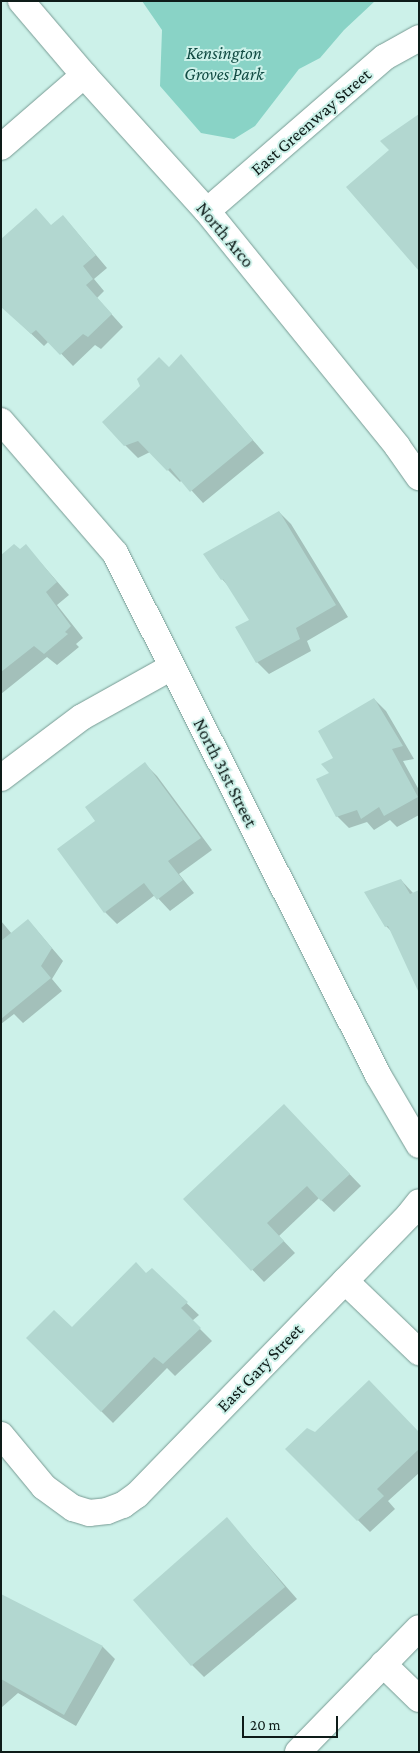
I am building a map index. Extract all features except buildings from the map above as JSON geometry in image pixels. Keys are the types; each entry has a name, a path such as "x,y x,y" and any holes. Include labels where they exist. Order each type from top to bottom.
{"street":[{"name":"North Arco","path":"21,1 84,75 207,211 397,446 419,477"},
{"name":"East Greenway Street","path":"207,211 385,57 419,38"},
{"path":"1,147 84,75"},
{"name":"North 31st Street","path":"1,421 115,553 378,1076 419,1145"},
{"path":"1,778 82,717 172,667"},
{"name":"East Gary Street","path":"1,1435 44,1487 73,1508 89,1513 107,1511 123,1505 137,1495 409,1215 419,1202"},
{"path":"345,1281 419,1352"},
{"path":"298,1752 419,1628"},
{"path":"383,1664 419,1699"}],"green space":[{"name":"Kensington Groves Park","path":"142,1 375,1 344,30 320,58 299,69 255,126 234,139 201,133 160,86 162,30"}]}
